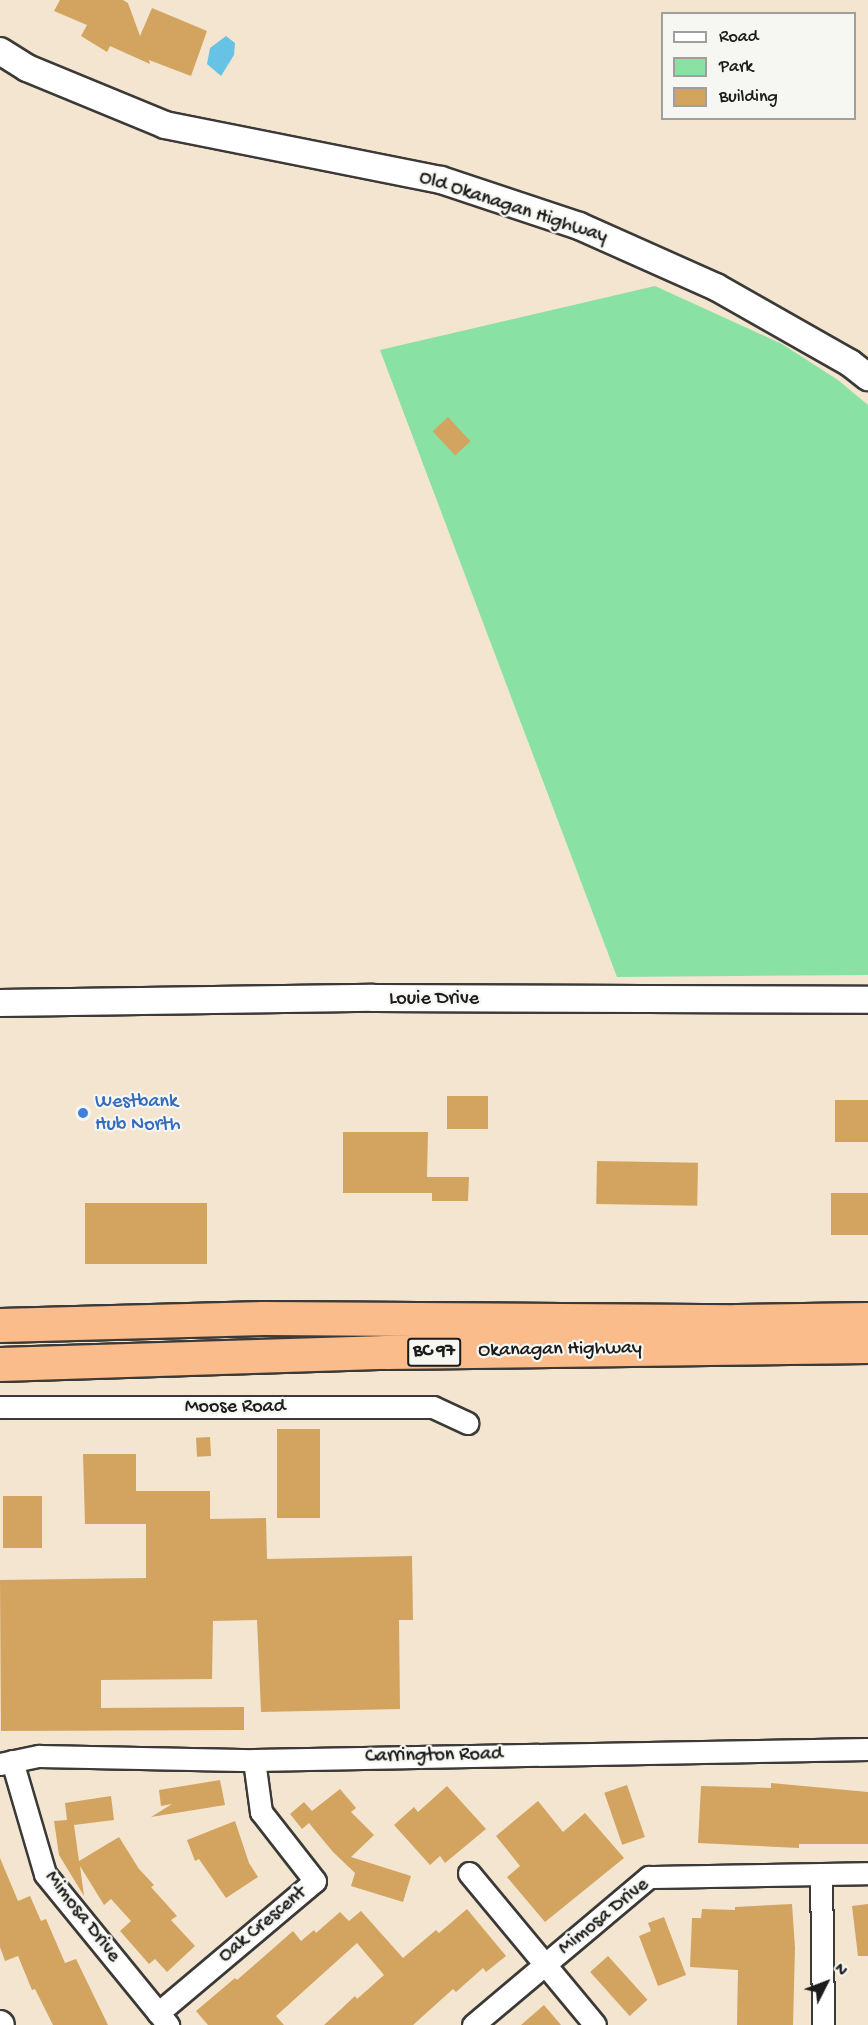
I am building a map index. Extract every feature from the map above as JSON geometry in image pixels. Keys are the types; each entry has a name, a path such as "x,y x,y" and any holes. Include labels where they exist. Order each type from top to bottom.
{"highway":[{"name":"Okanagan Highway","path":"0,1325 263,1318 737,1321 868,1319"},
{"path":"0,1346 162,1343 263,1318"},
{"name":"Okanagan Highway","path":"0,1364 386,1352 868,1346"}],"street":[{"name":"Old Okanagan Highway","path":"0,51 27,68 165,125 441,180 579,226 716,287 850,363 868,377"},
{"name":"Louie Drive","path":"0,1004 373,998 868,1000"},
{"name":"Moose Road","path":"0,1407 433,1407 468,1423"},
{"name":"Carrington Road","path":"6,1763 39,1756 254,1760 868,1749"},
{"name":"Oak Crescent","path":"163,2019 315,1881 261,1812 254,1760"},
{"name":"Mimosa Drive","path":"6,1763 45,1874 163,2019"},
{"path":"469,1873 595,2025"},
{"name":"Mimosa Drive","path":"473,2025 648,1877 868,1873"},
{"path":"821,1874 823,2025"}],"green space":[{"path":"655,286 782,344 838,380 868,405 868,975 617,977 380,350"}],"water":[{"path":"226,36 235,43 234,55 221,76 207,64 210,48"}],"building":[{"path":"60,0 123,0 128,3 140,36 152,8 207,31 191,76 149,60 150,64 110,46 107,52 81,36 87,25 54,11"},
{"path":"448,417 471,441 455,455 433,431"},
{"path":"447,1096 488,1096 488,1129 447,1129"},
{"path":"835,1100 868,1100 868,1142 835,1142"},
{"path":"343,1132 428,1132 427,1177 469,1177 468,1201 432,1201 432,1193 343,1193"},
{"path":"597,1161 698,1163 697,1206 596,1204"},
{"path":"831,1193 868,1193 868,1235 831,1235"},
{"path":"85,1203 207,1203 207,1264 85,1264"},
{"path":"277,1429 320,1429 320,1518 277,1518"},
{"path":"210,1437 211,1456 197,1457 196,1438"},
{"path":"83,1454 136,1454 136,1491 210,1491 210,1519 266,1518 267,1559 412,1556 413,1620 399,1620 400,1709 261,1712 257,1620 213,1621 212,1679 101,1680 101,1708 244,1707 244,1730 1,1731 0,1580 146,1578 146,1524 85,1524"},
{"path":"3,1496 42,1496 42,1548 3,1548"},
{"path":"220,1780 225,1805 151,1817 172,1804 161,1806 159,1790"},
{"path":"771,1783 868,1792 868,1844 799,1844 799,1848 698,1843 701,1786 771,1788"},
{"path":"627,1785 645,1837 622,1845 604,1793"},
{"path":"447,1786 486,1829 445,1863 440,1856 430,1865 394,1825 414,1807 418,1812"},
{"path":"340,1789 356,1808 351,1812 374,1835 351,1857 411,1876 403,1902 351,1886 355,1873 333,1852 309,1823 302,1829 290,1814 304,1802 312,1811"},
{"path":"111,1796 114,1820 74,1825 79,1861 119,1837 139,1869 154,1885 151,1887 177,1916 171,1920 195,1946 167,1972 155,1959 149,1964 120,1931 131,1921 111,1899 104,1905 80,1866 84,1896 59,1855 54,1821 67,1820 65,1803"},
{"path":"538,1801 563,1832 585,1813 624,1858 545,1922 507,1877 520,1866 496,1836"},
{"path":"235,1821 249,1863 258,1877 226,1898 199,1859 195,1861 187,1840"},
{"path":"0,1858 18,1901 30,1896 41,1921 46,1919 65,1963 76,1959 108,2025 53,2025 35,1989 32,1990 18,1956 5,1961 0,1947"},
{"path":"792,1904 795,1948 793,2025 737,2025 738,1970 690,1967 692,1918 701,1918 702,1909 735,1910 735,1907"},
{"path":"868,1904 868,1956 858,1956 852,1906"},
{"path":"467,1909 506,1956 486,1972 483,1968 456,1992 453,1989 413,2025 324,2025 355,1996 357,1999 384,1975 357,1943 276,2016 284,2025 208,2025 196,2011 235,1978 237,1980 293,1931 301,1941 314,1930 316,1933 340,1912 349,1921 361,1911 403,1958 436,1930 439,1933"},
{"path":"664,1917 686,1975 658,1986 639,1936 651,1931 648,1923"},
{"path":"608,1956 647,2000 630,2016 590,1972"},
{"path":"544,2005 561,2025 521,2025"}],"place":[{"name":"Westbank Hub North","path":"83,1113"}]}
